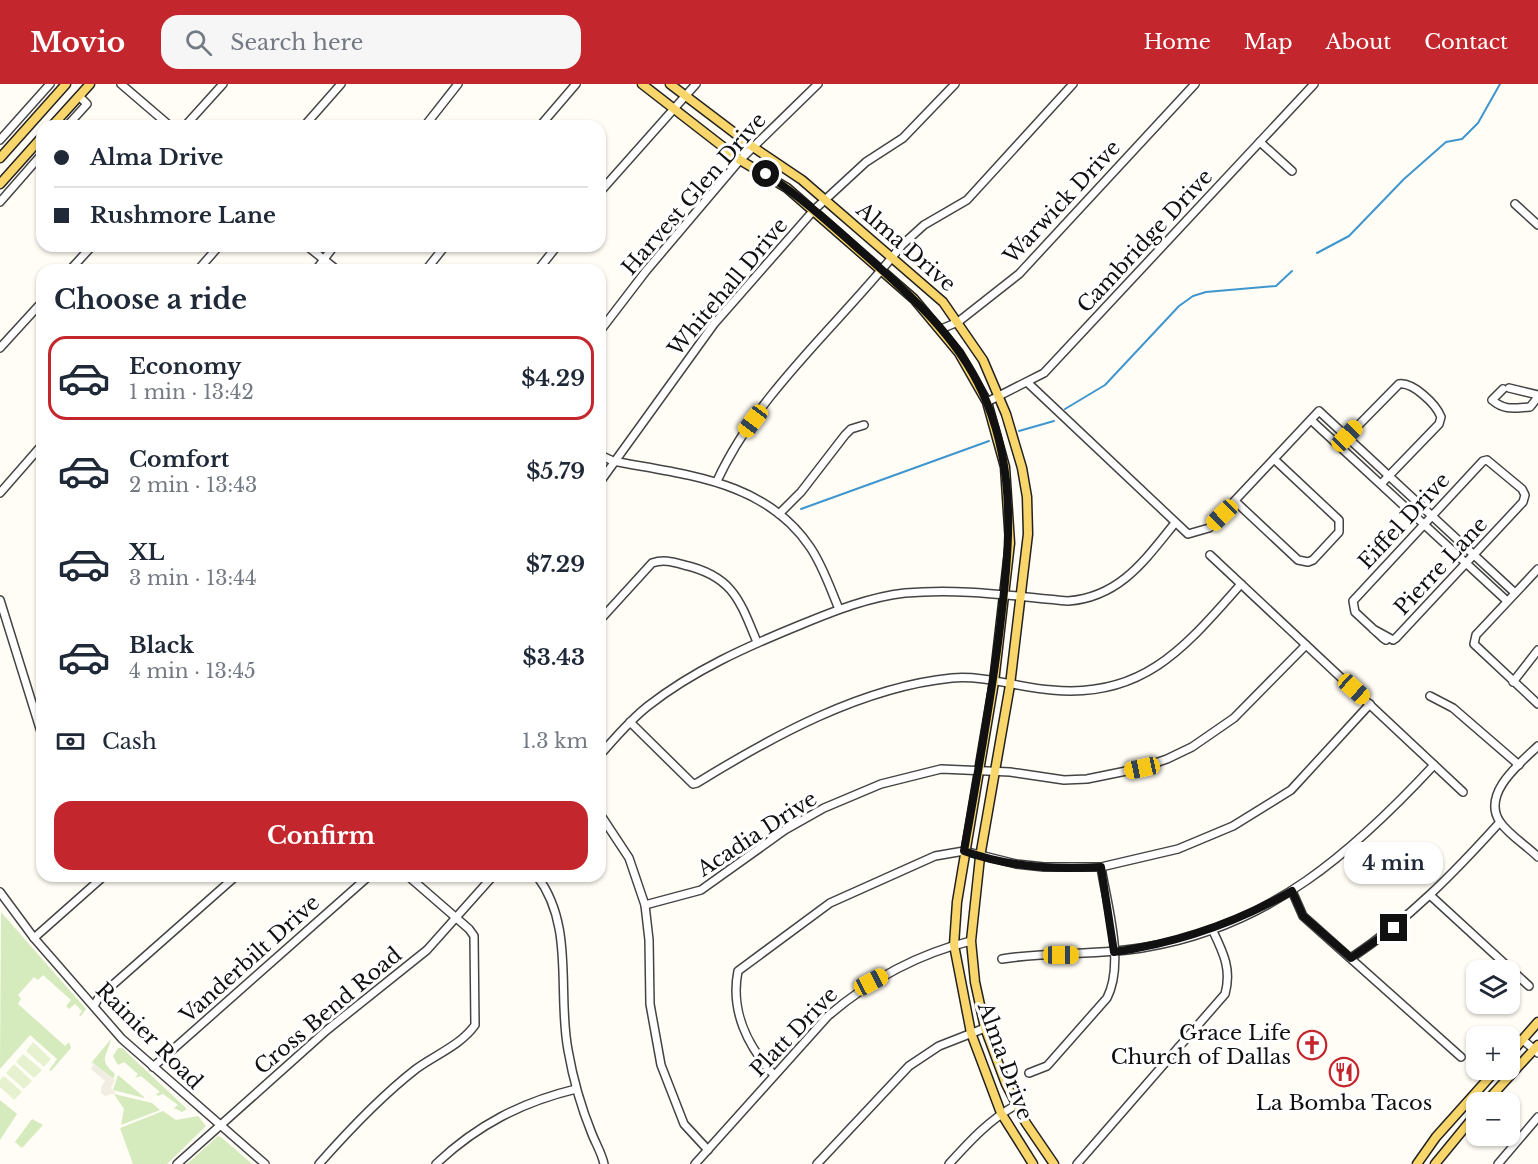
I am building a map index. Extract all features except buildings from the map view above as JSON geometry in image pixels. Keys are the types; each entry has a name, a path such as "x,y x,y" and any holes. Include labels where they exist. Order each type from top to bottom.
{"main road":[{"path":"57,120 90,84"},
{"name":"Alma Drive","path":"642,84 740,160 787,188 914,299 959,352 987,402 1005,467 1009,494 1010,543 993,682 964,851 954,945 971,1033 1000,1113 1033,1164"},
{"name":"Alma Drive","path":"670,84 753,147 802,180 943,302 983,360 1000,398 1018,454 1027,497 1028,534 1010,685 980,857 971,941 975,982 985,1028 1016,1105 1054,1164"},
{"path":"0,158 64,85"},
{"path":"0,184 36,144"},
{"path":"1520,1043 1538,1022"},
{"path":"1496,1092 1537,1049"},
{"path":"1417,1164 1487,1080"},
{"path":"1449,1123 1458,1134"},
{"path":"1435,1164 1466,1125"}],"street":[{"path":"0,140 50,84"},
{"path":"121,84 163,120"},
{"path":"191,120 224,84"},
{"path":"309,120 341,84"},
{"path":"430,120 458,84"},
{"path":"545,120 576,84"},
{"path":"606,185 696,84"},
{"name":"Harvest Glen Drive","path":"606,323 646,271 740,160 818,84"},
{"name":"Whitehall Drive","path":"606,473 714,324 814,210 866,162 903,138 955,84"},
{"path":"717,481 731,450 764,407 881,269 924,225 967,200 1073,84"},
{"name":"Warwick Drive","path":"941,329 958,322 1019,274 1195,84"},
{"name":"Cambridge Drive","path":"987,402 1000,398 1044,373 1314,84"},
{"path":"72,120 87,104 79,96"},
{"path":"1260,142 1292,171"},
{"path":"0,202 36,161"},
{"path":"1515,204 1536,220"},
{"path":"76,264 86,252"},
{"path":"203,264 214,252"},
{"path":"314,252 329,264"},
{"path":"321,264 330,252"},
{"path":"431,264 440,252"},
{"path":"543,264 552,252"},
{"path":"0,348 36,309"},
{"path":"1028,383 1188,534 1209,528 1236,502 1319,411 1515,593"},
{"path":"1340,445 1396,386 1406,383 1438,411 1441,417 1439,424 1381,484"},
{"path":"1506,388 1538,396 1530,407 1513,410 1500,407 1492,400 1506,388"},
{"path":"1311,420 1507,602"},
{"path":"1326,433 1334,424"},
{"path":"779,514 801,492 851,429 864,425"},
{"path":"0,493 36,453"},
{"path":"606,458 737,487 779,514 811,548 839,609"},
{"path":"1362,467 1371,458"},
{"path":"1236,502 1303,562 1313,560 1339,532 1339,520 1275,460"},
{"name":"Eiffel Drive","path":"1373,629 1355,612 1352,605 1355,598 1431,514 1483,461 1487,460 1522,489 1525,495"},
{"name":"Pierre Lane","path":"1373,629 1393,640 1396,638 1523,502 1525,495"},
{"path":"1407,508 1416,500"},
{"path":"606,748 648,706 692,676 758,642 839,609 902,594 968,590 1021,597 1084,600 1112,590 1134,573 1175,523"},
{"path":"1210,555 1463,792"},
{"path":"606,613 652,563 664,560 702,569 721,579 740,601 758,642"},
{"path":"1538,569 1476,635 1474,644 1538,704"},
{"path":"630,722 693,784 761,743 884,693 955,678 1075,691 1116,685 1171,658 1190,642 1241,584"},
{"path":"0,600 36,716"},
{"name":"Acadia Drive","path":"645,905 701,890 737,867 785,830 824,808 881,784 941,769 996,771 1064,780 1087,779 1142,768 1167,759 1192,747 1234,718 1306,645"},
{"path":"1513,682 1538,650"},
{"path":"1430,696 1437,697 1452,708 1519,765"},
{"path":"774,1075 756,1056 738,1012 738,971 830,903 935,856 964,851 980,857 1044,867 1101,867 1178,849 1233,826 1264,809 1291,790 1313,769 1370,704"},
{"path":"1538,746 1498,791 1495,803 1500,822 1538,857"},
{"path":"1002,959 1114,952 1170,942 1212,929 1292,891 1350,850 1434,765"},
{"path":"1351,958 1397,926 1431,896 1500,822"},
{"path":"606,823 629,858 645,905 649,940 650,1004 661,1065 684,1124 708,1150"},
{"path":"1029,1073 1047,1066 1107,998 1116,974 1101,867"},
{"path":"34,938 97,882"},
{"path":"94,1006 99,997 229,882"},
{"name":"Vanderbilt Drive","path":"153,1067 362,882"},
{"path":"319,1164 381,1099 416,1069 462,1039 475,1025 475,944 469,929 415,882"},
{"name":"Cross Bend Road","path":"177,1164 352,1009 402,972 456,918 488,882"},
{"path":"541,882 553,903 560,927 562,1007 576,1089 605,1164"},
{"path":"1292,891 1303,916 1461,1057"},
{"path":"1431,896 1529,986"},
{"name":"Rainier Road","path":"1,898 122,1039 265,1164"},
{"path":"1077,1164 1225,994 1229,973 1227,961 1212,929"},
{"name":"Platt Drive","path":"695,1164 828,1016 871,982 893,970 954,945 971,941"},
{"path":"817,1164 909,1066 939,1046 985,1028"},
{"path":"1523,1040 1537,1049"},
{"path":"436,1164 501,1115 539,1098 576,1089"},
{"path":"949,1164 1000,1113 1016,1105"},
{"path":"1498,1164 1538,1117"}],"green space":[{"path":"1,912 86,1009 81,1016 79,1015 82,1011 75,1004 69,1009 66,1006 71,1000 43,975 38,980 34,977 18,995 21,999 18,1004 65,1046 69,1042 71,1048 51,1071 49,1070 57,1059 30,1035 0,1069"},
{"path":"111,1039 105,1061 115,1074 113,1079 92,1062"},
{"path":"33,1042 51,1059 44,1067 26,1051"},
{"path":"118,1048 122,1048 187,1109 182,1112 174,1108 178,1105 163,1094 158,1096 156,1094 160,1092 141,1076 135,1078 138,1074 124,1062 118,1065 113,1056"},
{"path":"23,1054 42,1070 34,1078 16,1062"},
{"path":"14,1064 32,1081 24,1089 6,1073"},
{"path":"118,1075 144,1097 144,1098 113,1090"},
{"path":"4,1076 22,1092 14,1100 0,1087 0,1080"},
{"path":"114,1094 152,1103 160,1110 121,1125 124,1109"},
{"path":"0,1100 17,1114 0,1140"},
{"path":"163,1111 176,1120 198,1116 206,1126 167,1164 133,1164 120,1128"},
{"path":"32,1119 43,1125 22,1148 15,1142"},
{"path":"218,1136 221,1137 252,1164 187,1164"}],"shaded area":[{"path":"90,1061 115,1080 111,1088 116,1093 105,1096 101,1093 101,1087 105,1081 91,1069 93,1065"}],"waterway":[{"path":"1317,253 1349,236 1404,179 1446,142 1462,139 1478,123 1500,84"},
{"path":"1065,409 1105,385 1179,306 1193,296 1206,292 1276,286 1292,271"},
{"path":"1019,431 1054,421"},
{"path":"801,509 989,441"}],"place":[{"name":"Grace Life Church of Dallas","path":"1312,1045"},
{"name":"La Bomba Tacos","path":"1344,1072"}],"route":[{"path":"766,174 814,210 914,299 936,322 959,352 987,402 998,439 1009,494 1010,543 993,682 964,851 980,857 1030,866 1074,869 1101,867 1114,952 1170,942 1212,929 1244,916 1292,891 1303,916 1351,958 1394,928"}]}
